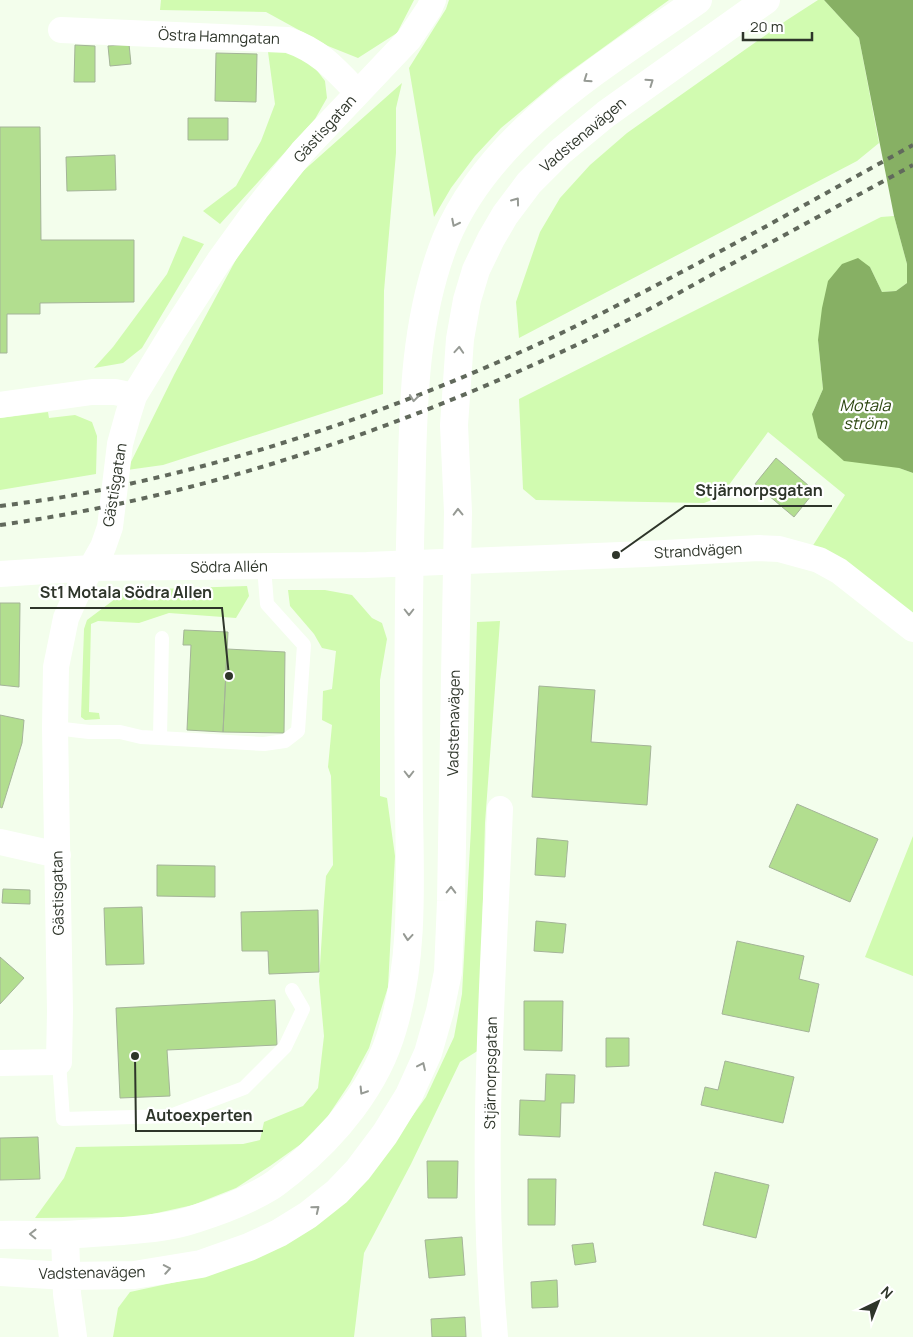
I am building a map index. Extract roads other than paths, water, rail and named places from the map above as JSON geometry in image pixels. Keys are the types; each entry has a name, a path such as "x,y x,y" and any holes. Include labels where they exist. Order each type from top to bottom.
{"main road":[{"path":"0,1234 65,1235 148,1229 191,1221 231,1207 272,1187 306,1159 337,1126 362,1094 379,1063 393,1030 400,995 411,907 409,563 413,408 418,350 428,299 436,272 447,239 461,210 497,157 537,119 574,88 698,0"},
{"name":"Vadstenavägen","path":"0,1272 66,1276 134,1275 200,1264 249,1247 279,1233 316,1209 337,1192 358,1170 386,1134 409,1095 428,1053 448,972 458,561 454,424 460,339 467,300 476,270 505,215 529,183 560,152 606,114 766,0"},
{"path":"65,1235 68,1310 73,1337"}],"street":[{"name":"Gästisgatan","path":"59,1062 56,667 61,636 70,609 103,547 110,527 120,444 134,396 214,268 251,217 302,152 409,39 433,0"},
{"name":"Östra Hamngatan","path":"61,30 288,40 318,54 358,93"},
{"path":"0,405 92,392 115,392 134,396"},
{"name":"Strandvägen","path":"458,561 759,548 780,549 819,560 839,571 913,629"},
{"name":"Södra Allén","path":"0,574 91,568 458,561"},
{"name":"Stjärnorpsgatan","path":"495,1337 488,1224 490,1057 500,809"},
{"path":"0,842 58,855"},
{"path":"0,1063 59,1062"}],"lane":[{"path":"55,728 89,732 120,732 141,737 264,744 285,741 298,731 304,645 267,604 264,566"},
{"path":"160,737 162,638"},
{"path":"59,1062 63,1120 170,1116 244,1088 286,1047 303,1009 292,990"}],"water":[{"name":"Motala ström","path":"824,0 913,0 913,473 899,468 844,461 818,438 812,414 823,389 818,340 828,281 842,264 858,258 870,267 882,292 896,291 907,283 907,264 894,216 859,38"}],"railway":[{"path":"0,506 69,496 131,484 192,469 314,433 433,389 549,339 641,293 913,145"},
{"path":"0,525 82,511 163,494 244,472 401,420 479,389 630,319 913,165"}],"place":[{"name":"Stjärnorpsgatan","path":"616,555"},
{"name":"St1 Motala Södra Allen","path":"229,676"},
{"name":"Autoexperten","path":"135,1056"}]}
